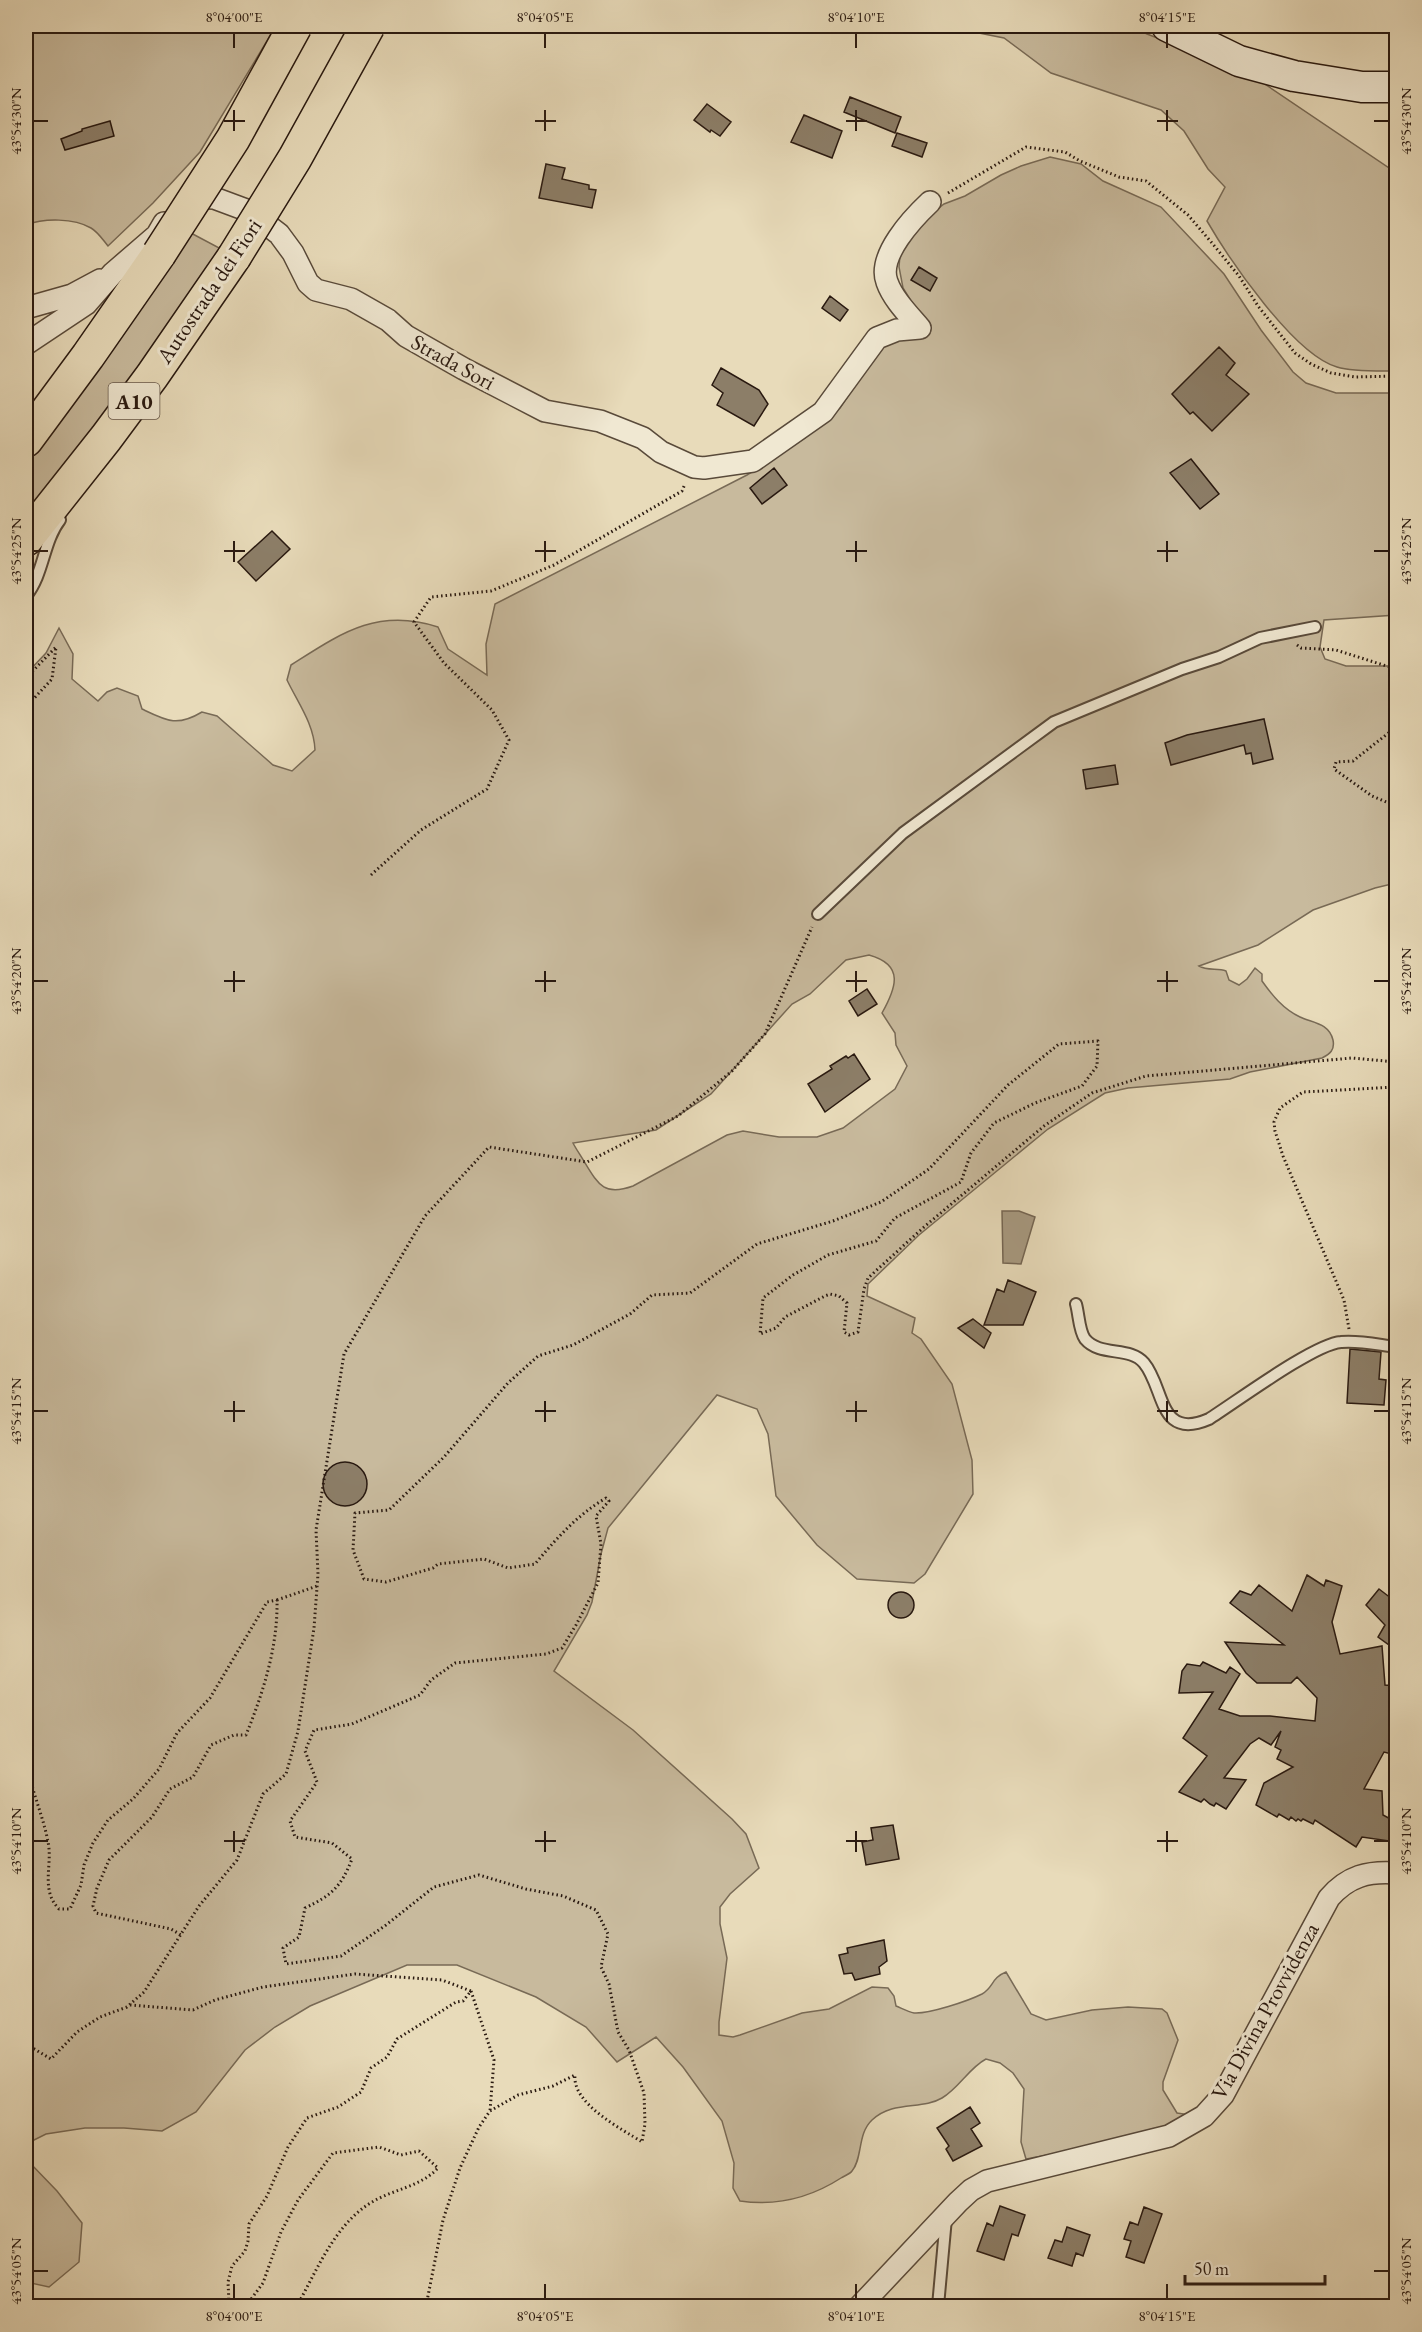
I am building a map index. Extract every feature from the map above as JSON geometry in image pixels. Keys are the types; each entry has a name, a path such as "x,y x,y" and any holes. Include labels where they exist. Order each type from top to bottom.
{"highway":[{"name":"A10","path":"26,440 159,254 233,139 295,26"},
{"name":"Autostrada dei Fiori","path":"26,539 152,376 234,257 295,158 368,26"}],"main road":[{"path":"1167,26 1239,61 1294,76 1362,87 1396,87"}],"street":[{"name":"Strada Sori","path":"26,344 86,304 113,273 157,235 174,207 192,197 214,198 249,212 279,234 293,253 308,283 315,290 351,299 388,320 406,336 545,411 600,421 643,438 661,452 694,467 704,468 753,461 823,412 878,338 897,330 920,328 893,294 886,280 886,267 894,245 908,223 930,202"},
{"path":"26,308 72,295 113,273"},
{"name":"Via Divina Provvidenza","path":"860,2307 971,2190 987,2181 1169,2136 1204,2116 1223,2095 1321,1908 1350,1878 1371,1873 1396,1873"}],"lane":[{"path":"94,470 106,438"},
{"path":"26,596 34,582 55,527 70,507"},
{"path":"818,914 903,833 1054,722 1182,669 1219,657 1260,638 1315,627"},
{"path":"1076,1304 1081,1330 1086,1340 1102,1349 1135,1356 1144,1363 1167,1412 1177,1422 1186,1424 1197,1424 1209,1419 1308,1355 1329,1345 1341,1341 1396,1347"},
{"path":"1396,1471 1396,1478"},
{"path":"938,2307 946,2215"}],"path":[{"path":"930,202 1026,147 1065,152 1080,161 1119,177 1146,181 1188,215 1239,276 1258,306 1295,353 1311,364 1331,372 1355,376 1396,376"},
{"path":"371,875 421,830 487,789 509,740 492,710 444,663 414,622 431,597 491,591 554,566 682,491 694,467"},
{"path":"1285,634 1301,648 1336,650 1396,669"},
{"path":"26,678 56,647 52,679 26,707"},
{"path":"1396,727 1353,761 1336,762 1334,769 1372,796 1396,806"},
{"path":"26,2044 51,2059 77,2032 100,2017 130,2005 144,1992 199,1906 237,1860 263,1794 286,1774 298,1731 314,1628 317,1586 316,1530 344,1354 424,1216 489,1147 587,1162 678,1116 732,1071 765,1034 818,914"},
{"path":"426,2307 443,2220 460,2168 479,2127 490,2111 518,2095 553,2086 575,2075 575,2082 591,2109 642,2142 645,2124 644,2093 629,2050 618,2032 609,1984 601,1967 608,1934 596,1910 563,1896 526,1889 479,1875 434,1887 386,1925 341,1956 286,1964 284,1948 299,1937 305,1908 330,1896 345,1878 352,1859 332,1843 295,1837 290,1821 317,1782 305,1751 314,1730 352,1724 420,1695 431,1680 455,1663 546,1654 562,1648 598,1583 601,1544 596,1516 609,1501 606,1498 572,1522 535,1564 508,1568 484,1560 438,1564 433,1568 386,1582 364,1579 353,1550 355,1513 389,1510 444,1457 508,1383 538,1356 573,1345 630,1314 652,1295 690,1293 757,1244 833,1221 881,1202 928,1169 1008,1085 1059,1044 1098,1041 1097,1066 1082,1086 1035,1103 994,1124 971,1153 961,1182 895,1218 876,1241 828,1255 788,1278 763,1298 760,1334 776,1328 784,1317 830,1294 839,1296 847,1303 844,1332 849,1335 858,1332 864,1289 868,1278 924,1227 1044,1126 1092,1093 1146,1076 1352,1058 1396,1062"},
{"path":"1351,1342 1344,1300 1283,1156 1274,1122 1280,1108 1303,1092 1396,1087"},
{"path":"26,1777 30,1778 49,1844 46,1877 55,1905 59,1909 70,1909 81,1885 84,1864 108,1820 134,1798 159,1769 177,1733 210,1698 267,1602 317,1586"},
{"path":"181,1935 171,1929 96,1913 93,1906 97,1888 109,1860 152,1817 170,1789 193,1777 211,1745 234,1735 246,1735 259,1702 274,1646 277,1600"},
{"path":"130,2005 193,2010 215,2000 263,1987 355,1974 442,1980 471,1990"},
{"path":"471,1990 494,2060 490,2111"},
{"path":"227,2307 229,2303 228,2282 232,2266 244,2251 248,2241 249,2224 267,2196 288,2147 307,2118 338,2107 361,2092 371,2068 387,2056 397,2039 456,2002 463,2001 471,1990"},
{"path":"246,2307 263,2283 281,2232 298,2200 333,2152 379,2147 401,2155 419,2151 438,2168 429,2178 374,2201 350,2217 320,2262 297,2307"}],"shaded area":[{"path":"26,26 276,26 200,152 153,203 108,246 94,230 76,222 50,220 26,225"},
{"path":"944,26 1132,26 1147,34 1247,72 1389,168 1396,198 1396,371 1337,367 1320,359 1283,326 1246,281 1207,221 1225,187 1208,169 1184,131 1161,110 1051,73 1004,38"},
{"path":"1050,157 1081,164 1103,181 1161,207 1224,274 1261,330 1293,372 1306,383 1336,393 1396,393 1396,615 1324,620 1320,647 1325,659 1346,666 1396,666 1396,883 1313,910 1258,945 1199,966 1226,971 1229,980 1239,985 1255,968 1262,974 1262,981 1283,1006 1294,1014 1320,1024 1328,1030 1333,1040 1333,1049 1327,1055 1322,1058 1250,1072 1230,1079 1128,1088 1105,1093 1048,1129 919,1235 868,1284 867,1296 915,1318 912,1333 921,1339 952,1384 972,1460 973,1494 925,1574 914,1583 857,1579 817,1545 776,1496 768,1434 757,1409 717,1395 608,1528 592,1602 587,1615 554,1671 633,1730 746,1834 759,1868 730,1894 720,1907 720,1924 727,1958 719,2035 733,2037 802,2013 829,2009 872,1987 888,1988 894,1996 896,2006 905,2010 914,2013 929,2011 982,1994 1006,1972 1031,2014 1046,2020 1092,2010 1128,2007 1162,2009 1167,2013 1178,2040 1163,2082 1163,2090 1177,2113 1184,2114 1175,2122 1136,2136 1026,2159 1021,2142 1024,2089 1013,2073 1000,2063 986,2059 974,2067 954,2089 942,2098 926,2104 898,2107 872,2120 864,2132 858,2160 852,2171 829,2185 792,2199 766,2202 740,2201 733,2188 734,2163 722,2121 683,2067 656,2037 617,2062 586,2027 536,1997 457,1965 407,1965 310,2006 275,2027 245,2050 196,2112 162,2131 85,2128 46,2134 28,2143 29,2162 57,2191 82,2223 79,2262 49,2287 26,2282 26,674 46,653 59,628 73,654 72,679 98,701 107,692 117,688 138,696 142,709 172,721 186,720 202,712 217,716 273,765 292,771 315,750 309,722 287,680 291,665 343,634 378,622 396,620 438,627 448,649 487,675 486,644 495,604 747,475 805,438 840,408 874,357 918,312 903,288 899,267 900,255 921,222 944,204 965,196 1021,166","holes":["869,955 880,959 893,971 894,978 891,995 882,1013 895,1033 896,1045 907,1066 895,1089 843,1128 817,1137 779,1137 743,1131 727,1135 633,1186 616,1190 609,1189 594,1178 573,1143 656,1130 711,1094 792,1004 810,994 846,960"]},
{"path":"189,232 223,250 159,348 26,518 26,456"},
{"path":"1002,1211 1019,1211 1035,1217 1021,1264 1003,1263"}],"building":[{"path":"850,97 901,117 895,133 844,112"},
{"path":"707,104 731,122 720,136 711,130 710,132 694,120"},
{"path":"804,115 842,131 832,158 791,142"},
{"path":"110,121 114,136 65,150 61,139 82,131 82,129"},
{"path":"897,133 927,143 922,157 892,146"},
{"path":"546,164 565,168 562,179 589,185 589,189 596,190 592,208 539,198"},
{"path":"919,267 937,278 930,291 911,280"},
{"path":"830,296 848,310 840,321 822,308"},
{"path":"1219,347 1235,363 1226,375 1249,394 1212,431 1193,412 1190,414 1172,394"},
{"path":"721,368 759,390 768,404 754,426 717,405 723,393 712,385"},
{"path":"1191,459 1219,494 1200,509 1170,473"},
{"path":"774,468 787,485 762,504 750,488"},
{"path":"272,531 290,549 256,581 238,562"},
{"path":"1264,719 1273,759 1253,764 1251,753 1246,754 1244,745 1171,765 1165,743 1187,735"},
{"path":"1115,765 1118,784 1086,789 1083,770"},
{"path":"867,989 877,1004 858,1016 849,1001"},
{"path":"854,1054 870,1079 825,1112 808,1084 832,1069 830,1066"},
{"path":"1008,1280 1036,1292 1023,1325 984,1325 997,1289 1004,1292"},
{"path":"973,1319 991,1333 984,1348 958,1328"},
{"path":"1350,1349 1381,1352 1379,1379 1386,1380 1384,1405 1347,1403"},
{"path":"345,1462 360,1469 367,1484 360,1499 345,1506 330,1499 323,1484 330,1469"},
{"path":"1307,1575 1324,1586 1326,1580 1342,1586 1332,1622 1340,1654 1382,1646 1385,1685 1396,1686 1396,1755 1384,1752 1364,1789 1382,1791 1383,1815 1396,1822 1396,1842 1362,1837 1356,1847 1315,1820 1313,1824 1303,1819 1296,1821 1291,1817 1289,1820 1279,1814 1277,1817 1256,1805 1264,1783 1293,1767 1277,1759 1281,1750 1275,1747 1281,1731 1271,1745 1259,1738 1250,1744 1224,1778 1246,1780 1226,1809 1216,1803 1214,1806 1204,1799 1201,1802 1179,1792 1207,1756 1183,1738 1213,1692 1179,1693 1182,1671 1187,1664 1200,1666 1203,1662 1226,1673 1230,1667 1240,1674 1219,1709 1240,1716 1270,1716 1315,1721 1317,1698 1297,1677 1291,1683 1257,1683 1246,1673 1225,1642 1284,1645 1230,1603 1240,1591 1251,1595 1259,1585 1292,1611"},
{"path":"1379,1589 1396,1602 1396,1650 1378,1637 1385,1625 1366,1605"},
{"path":"901,1592 910,1596 914,1605 910,1614 901,1618 892,1614 888,1605 892,1596"},
{"path":"893,1825 899,1859 866,1865 862,1842 873,1840 871,1828"},
{"path":"884,1940 887,1961 879,1967 880,1974 855,1980 852,1973 844,1974 839,1955 848,1953 847,1948"},
{"path":"970,2107 980,2123 971,2129 982,2146 953,2161 946,2149 949,2146 937,2128"},
{"path":"1000,2206 1025,2215 1018,2236 1012,2234 1004,2260 977,2251 987,2223 993,2226"},
{"path":"1144,2207 1162,2214 1144,2263 1126,2257 1131,2241 1124,2239 1130,2222 1138,2225"},
{"path":"1067,2227 1090,2235 1083,2256 1076,2253 1072,2266 1048,2258 1055,2240 1062,2242"}]}
